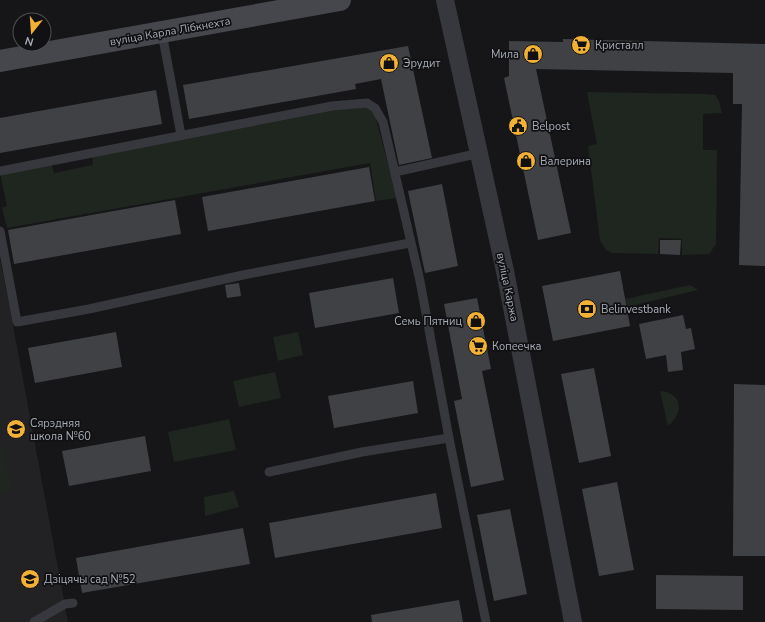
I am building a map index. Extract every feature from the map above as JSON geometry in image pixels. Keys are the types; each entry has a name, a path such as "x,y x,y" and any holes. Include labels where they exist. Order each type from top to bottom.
{"main road":[{"name":"вуліца Карла Лібкнехта","path":"0,61 340,0"}],"street":[{"name":"вуліца Каржа","path":"446,0 480,153 532,402 573,622"}],"lane":[{"path":"162,33 181,135"},
{"path":"0,171 332,106 367,103 375,108 383,122 420,281 449,438 486,622"},
{"path":"394,172 480,153"},
{"path":"0,231 18,322 89,309 242,275 410,243"},
{"path":"269,472 362,452 449,438"},
{"path":"34,622 65,604 73,603"}],"shaded area":[{"path":"587,92 715,95 719,101 722,113 703,114 703,150 717,150 716,244 709,254 682,255 682,239 659,238 658,254 612,253 606,250 600,240 588,146 597,144"},
{"path":"363,106 371,109 375,115 397,198 376,201 370,163 7,228 2,208 7,206 0,173 51,162 54,173 93,165 92,154 331,108"},
{"name":"Сярэдняя школа №60","path":"0,259 12,320 68,622 0,622"},
{"path":"690,285 698,290 627,307 625,299"},
{"path":"298,332 303,355 278,361 273,337"},
{"path":"275,372 281,398 239,407 233,381"},
{"path":"660,391 673,395 679,404 677,415 668,426"},
{"path":"229,419 236,450 174,462 168,432"},
{"path":"2,445 12,491 0,494 0,446"},
{"path":"234,491 239,507 205,516 204,497"}],"building":[{"path":"563,39 765,44 765,266 739,265 742,104 733,104 733,73 536,69 571,233 538,240 504,78 509,76 509,41 563,42"},
{"path":"408,46 432,158 399,165 381,79 355,84 356,89 189,119 183,85"},
{"path":"156,90 162,124 0,153 0,118"},
{"path":"369,167 375,201 208,231 202,197"},
{"path":"442,184 458,266 425,273 408,191"},
{"path":"175,200 181,234 14,264 8,230"},
{"path":"660,240 681,240 680,255 660,254"},
{"name":"Belinvestbank","path":"620,271 630,326 553,341 542,286"},
{"path":"393,278 399,313 315,328 309,293"},
{"path":"239,283 241,296 227,298 225,285"},
{"path":"477,298 491,369 482,371 504,480 471,487 454,401 462,399 444,304"},
{"path":"683,315 686,329 691,328 695,349 681,352 683,370 668,372 666,355 646,359 639,324"},
{"path":"116,332 122,367 35,383 28,348"},
{"path":"594,368 611,456 579,463 561,374"},
{"path":"413,381 418,413 334,428 328,396"},
{"path":"734,384 765,385 765,556 733,556"},
{"path":"145,436 151,471 69,486 62,451"},
{"path":"617,482 634,570 599,576 582,489"},
{"path":"436,493 442,528 275,558 269,523"},
{"path":"510,509 527,594 494,601 477,515"},
{"path":"243,528 250,564 82,593 76,558"},
{"path":"656,575 743,576 743,610 656,609"},
{"path":"459,600 463,622 372,622 371,615"}],"place":[{"name":"Кристалл","path":"581,45"},
{"name":"Мила","path":"533,54"},
{"name":"Эрудит","path":"389,63"},
{"name":"Belpost","path":"518,126"},
{"name":"Валерина","path":"526,161"},
{"name":"Belinvestbank","path":"587,309"},
{"name":"Семь Пятниц","path":"476,321"},
{"name":"Копеечка","path":"478,346"},
{"name":"Сярэдняя школа №60","path":"16,429"},
{"name":"Дзіцячы сад №52","path":"30,579"}]}
